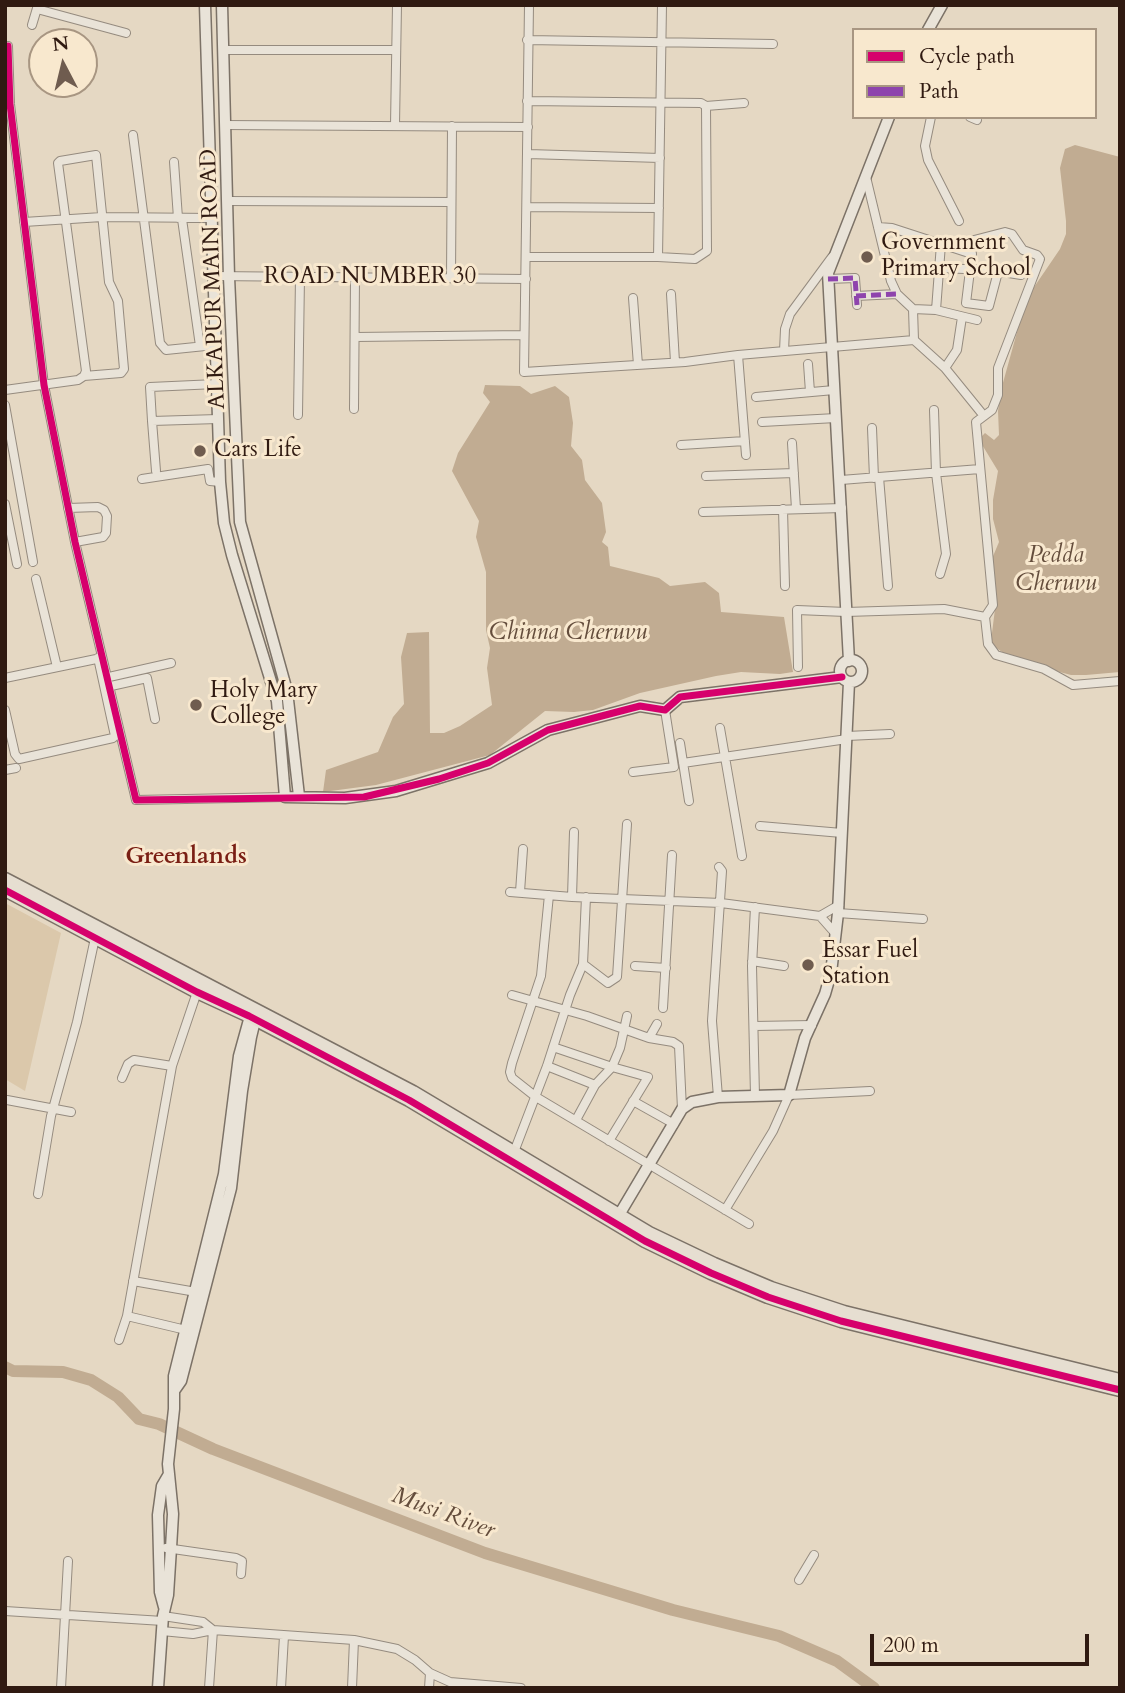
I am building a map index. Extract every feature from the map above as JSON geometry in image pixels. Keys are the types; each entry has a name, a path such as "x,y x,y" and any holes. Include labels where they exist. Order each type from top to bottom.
{"main road":[{"path":"5,878 409,1100 645,1241 711,1273 768,1297 841,1321 1120,1390"},
{"path":"5,890 197,992 254,1013 414,1092 649,1233 714,1264 844,1312 1120,1380"}],"street":[{"name":"ALKAPUR MAIN ROAD","path":"205,5 220,481 227,532 277,701 285,797"},
{"name":"ALKAPUR MAIN ROAD","path":"222,5 229,277 241,528 287,691 299,796"},
{"path":"395,125 397,5"},
{"path":"529,5 524,372 675,362 914,340"},
{"path":"658,257 662,5"},
{"path":"929,28 942,5"},
{"path":"32,25 37,7 126,33"},
{"path":"527,40 773,44"},
{"path":"5,712 15,754 19,759 115,736 44,384 8,104 8,46"},
{"path":"223,50 396,50"},
{"path":"527,101 701,103 706,106 744,103"},
{"path":"526,257 695,259 707,251 706,106"},
{"path":"849,661 828,279 888,119"},
{"path":"931,119 925,146 928,160 959,221"},
{"path":"225,125 528,127"},
{"path":"451,278 452,126"},
{"path":"133,135 161,346 166,350 215,345"},
{"path":"528,154 660,158"},
{"path":"5,390 78,380 84,376 121,373 124,369 118,302 109,282 96,155 58,163 86,371 84,376"},
{"path":"174,162 200,346"},
{"path":"866,177 897,294 913,309 936,310 977,320"},
{"path":"227,201 451,202"},
{"path":"527,207 659,208"},
{"path":"24,222 102,217 213,218"},
{"path":"878,227 892,228 972,254 966,303 989,306 999,272"},
{"path":"961,250 974,240 1005,232 1012,234 1023,250 1040,259 998,368 998,395 992,410 976,422 993,605 985,617 988,644 996,655 1044,669 1073,685 1120,681"},
{"path":"936,310 941,244"},
{"path":"785,351 785,329 790,314 821,269 836,253"},
{"path":"939,268 1021,275"},
{"name":"ROAD NUMBER 30","path":"213,276 526,279"},
{"path":"298,415 300,277"},
{"path":"354,409 355,278"},
{"path":"828,279 855,278 857,300 897,294"},
{"path":"671,294 675,362"},
{"path":"633,298 638,365"},
{"path":"913,309 914,340 945,369 984,416"},
{"path":"945,369 957,350 962,317"},
{"path":"355,337 524,335"},
{"path":"738,355 746,455"},
{"path":"808,364 810,392"},
{"path":"156,471 150,387 216,384"},
{"path":"755,397 834,390"},
{"path":"5,405 33,562"},
{"path":"934,410 936,473 946,554 940,574"},
{"path":"762,422 836,418"},
{"path":"152,421 218,419"},
{"path":"872,428 888,586"},
{"path":"681,445 745,441"},
{"path":"792,443 796,509"},
{"path":"142,479 208,469 210,481 220,481"},
{"path":"841,480 980,469"},
{"path":"706,476 794,473"},
{"path":"5,504 17,564"},
{"path":"68,508 98,507 104,510 107,516 106,533 103,537 75,542"},
{"path":"703,512 842,508"},
{"path":"783,509 785,586"},
{"path":"227,532 241,528"},
{"path":"36,579 57,667"},
{"path":"798,667 797,610 846,612 944,609 985,617"},
{"path":"5,678 101,658"},
{"path":"101,658 110,681 136,800 299,796 354,798 396,791 488,763 548,730 640,706 665,710"},
{"path":"665,710 680,697 846,680 860,678 862,671 858,663 849,661 841,667 846,680 847,738 839,909 831,973 825,994 805,1038 789,1095 773,1131 725,1210"},
{"path":"110,681 171,663"},
{"path":"110,681 147,678 155,719"},
{"path":"633,772 674,767 665,710"},
{"path":"719,728 742,856"},
{"path":"683,762 890,734"},
{"path":"680,743 689,801"},
{"path":"5,770 16,768"},
{"path":"583,964 608,982 617,977 627,824"},
{"path":"760,826 842,833"},
{"path":"572,897 575,832"},
{"path":"520,892 523,849"},
{"path":"663,1008 672,855"},
{"path":"718,1097 712,1021 721,903 722,871 719,867"},
{"path":"510,891 572,897 721,903 820,916 839,909 923,919"},
{"path":"549,895 543,963 510,1072 512,1078 536,1097 749,1224"},
{"path":"514,1152 583,964 586,897"},
{"path":"755,907 752,961 755,1096"},
{"path":"820,916 835,933"},
{"path":"38,1194 54,1108 77,1022 94,938"},
{"path":"752,961 784,966"},
{"path":"635,966 666,968"},
{"path":"119,1340 127,1316 172,1066 197,992"},
{"path":"512,995 649,1038 673,1042 678,1046 682,1109"},
{"path":"174,1391 181,1381 229,1173 242,1063 254,1013"},
{"path":"576,1120 595,1085 612,1067 627,1016"},
{"path":"649,1038 657,1024"},
{"path":"754,1026 812,1025"},
{"path":"553,1047 648,1077 609,1141"},
{"path":"122,1078 128,1063 134,1060 172,1066"},
{"path":"547,1066 595,1085"},
{"path":"619,1215 682,1109 692,1102 718,1097 870,1091"},
{"path":"7,1100 71,1112"},
{"path":"633,1101 674,1124"},
{"path":"158,1688 171,1548 172,1501 168,1469 174,1409 174,1376 196,1292 210,1252"},
{"path":"133,1281 196,1292"},
{"path":"127,1316 187,1330"},
{"path":"163,1619 159,1502 168,1469"},
{"path":"159,1547 242,1560 241,1574"},
{"path":"799,1580 814,1555"},
{"path":"61,1688 68,1561"},
{"path":"5,1611 203,1622 213,1630"},
{"path":"163,1619 193,1634 213,1630 354,1640 397,1649 430,1673 459,1684 521,1688"},
{"path":"209,1688 213,1630"},
{"path":"281,1688 284,1636"},
{"path":"352,1688 354,1640"},
{"path":"429,1688 430,1673"}],"shaded area":[{"path":"5,903 61,933 25,1091 5,1079"}],"water":[{"name":"Pedda Cheruvu","path":"1075,145 1120,157 1120,672 1086,675 1071,675 1005,654 991,641 996,601 991,561 999,542 993,519 998,471 981,443 985,433 994,440 999,435 1001,390 1022,314 1030,293 1060,249 1066,234 1060,168 1065,149"},
{"name":"Chinna Cheruvu","path":"485,385 520,386 531,394 555,386 569,397 573,423 571,446 582,460 585,480 602,503 606,532 602,542 608,547 610,566 659,578 670,586 705,582 719,593 721,612 784,617 793,672 741,672 640,693 593,710 545,711 490,755 376,785 323,792 326,770 378,752 393,717 404,704 401,657 407,633 429,632 430,733 444,733 460,726 492,705 487,668 490,648 486,630 486,572 476,537 479,521 452,471 458,453 490,402 483,393"}],"waterway":[{"name":"Musi River","path":"5,1367 13,1371 63,1372 91,1380 118,1397 139,1419 159,1424 213,1449 485,1553 673,1610 779,1636 837,1661 874,1688"}],"marked path":[{"path":"828,279 855,278 857,305"},
{"path":"856,296 897,294"}],"cycle path":[{"path":"8,46 10,104 44,385 75,542 136,800 364,797 439,779 488,763 548,730 640,706 665,710 680,697 842,677"},
{"path":"5,890 409,1100 645,1241 711,1273 768,1297 841,1321 1120,1390"}],"place":[{"name":"Government Primary School","path":"867,257"},
{"name":"Cars Life","path":"200,451"},
{"name":"Holy Mary College","path":"196,705"},
{"name":"Essar Fuel Station","path":"808,965"}],"district":[{"name":"Greenlands","path":"186,857"}]}
